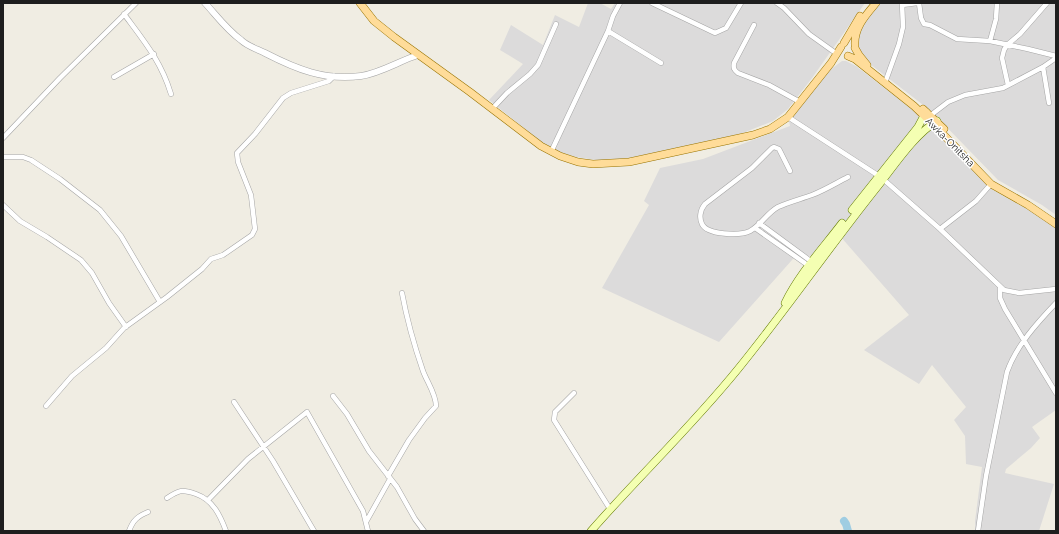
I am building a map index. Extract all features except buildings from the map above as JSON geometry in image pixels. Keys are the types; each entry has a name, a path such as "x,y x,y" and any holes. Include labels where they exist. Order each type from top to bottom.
{"main road":[{"path":"360,3 374,21 535,142 560,156 578,162 593,164 629,162 753,135 770,129 788,117 831,63 858,18 870,3"},
{"path":"831,63 838,58 854,53 855,35 857,30 863,19 876,3"},
{"path":"848,56 842,51 843,45 849,41 855,46"},
{"name":"Awka-Onitsha","path":"855,46 859,55 866,64 935,122 996,182 1056,218"},
{"name":"Awka-Onitsha","path":"848,56 855,59 927,115"},
{"path":"591,531 712,400 737,370 780,316 927,115"},
{"path":"780,316 791,292 810,264 881,178 920,135 935,122"},
{"name":"Awka-Onitsha","path":"935,122 991,184 1028,205 1056,224"}],"street":[{"path":"3,138 136,3"},
{"path":"205,3 242,42 285,64 304,71 334,76 362,76 374,73 418,55"},
{"path":"551,152 608,32 613,16 620,3"},
{"path":"652,3 715,33 726,28 741,3"},
{"path":"777,3 784,8 809,34 837,54"},
{"path":"886,80 902,33 902,4 918,3 921,18 924,24 930,25 957,39 990,41 1056,57"},
{"path":"990,41 997,12 997,3"},
{"path":"1008,85 1002,58 1007,45 1020,34 1047,3"},
{"path":"124,14 154,54 165,75 171,94"},
{"path":"492,109 538,65 556,24"},
{"path":"754,25 734,63 733,67 735,71 768,85 800,102"},
{"path":"608,32 661,63"},
{"path":"114,77 154,54"},
{"path":"927,115 948,102 965,95 1003,88 1043,67 1056,57"},
{"path":"1043,67 1049,103"},
{"path":"46,406 72,376 106,348 126,327 202,269 211,259 223,255 252,235 255,229 251,195 238,162 237,153 255,134 283,98 291,92 329,80 334,76"},
{"path":"788,117 881,178 940,229 1000,287 1009,292 1019,293 1056,290"},
{"path":"790,171 779,149 777,147 772,148 752,168 705,204 701,212 701,222 703,226 707,231 713,233 745,233 755,228 776,208 812,195 848,177"},
{"path":"3,157 23,157 32,160 60,179 100,210 121,236 160,302"},
{"path":"940,229 976,201 991,184"},
{"path":"3,205 20,221 81,260 92,273 109,303 126,327"},
{"path":"759,223 810,264"},
{"path":"755,228 810,264"},
{"path":"1000,287 1000,298 1056,393"},
{"path":"366,522 409,440 436,406 411,336 402,293"},
{"path":"978,531 986,476 1010,362 1056,303"},
{"path":"574,393 555,412 554,420 610,509"},
{"path":"333,396 404,498 415,519 424,531"},
{"path":"234,402 263,446 314,531"},
{"path":"208,500 248,459 308,412 363,511 368,531"},
{"path":"167,498 185,490 202,496 208,500 216,510 226,531"},
{"path":"129,531 133,520 148,512"}],"shaded area":[{"path":"588,3 600,3 611,9 615,3 865,3 788,109 773,121 743,133 697,144 629,158 603,161 576,157 546,146 489,100 523,64 500,50 511,25 543,45 555,15 579,27"},
{"path":"879,3 1056,3 1056,215 1042,205 998,180 931,111 866,61 859,47 858,41 861,29 869,15"},
{"path":"842,61 846,61 856,66 918,114 993,190 1056,227 1056,410 1032,427 1040,438 1031,448 1006,469 1005,473 1054,484 1039,531 975,531 982,467 966,464 965,436 954,420 966,407 932,365 919,384 864,350 909,315 833,228 813,255 809,256 800,251 719,342 602,288 649,205 644,201 660,168 703,159 790,126 789,121 830,70"}],"waterway":[{"path":"844,521 848,531"}]}
